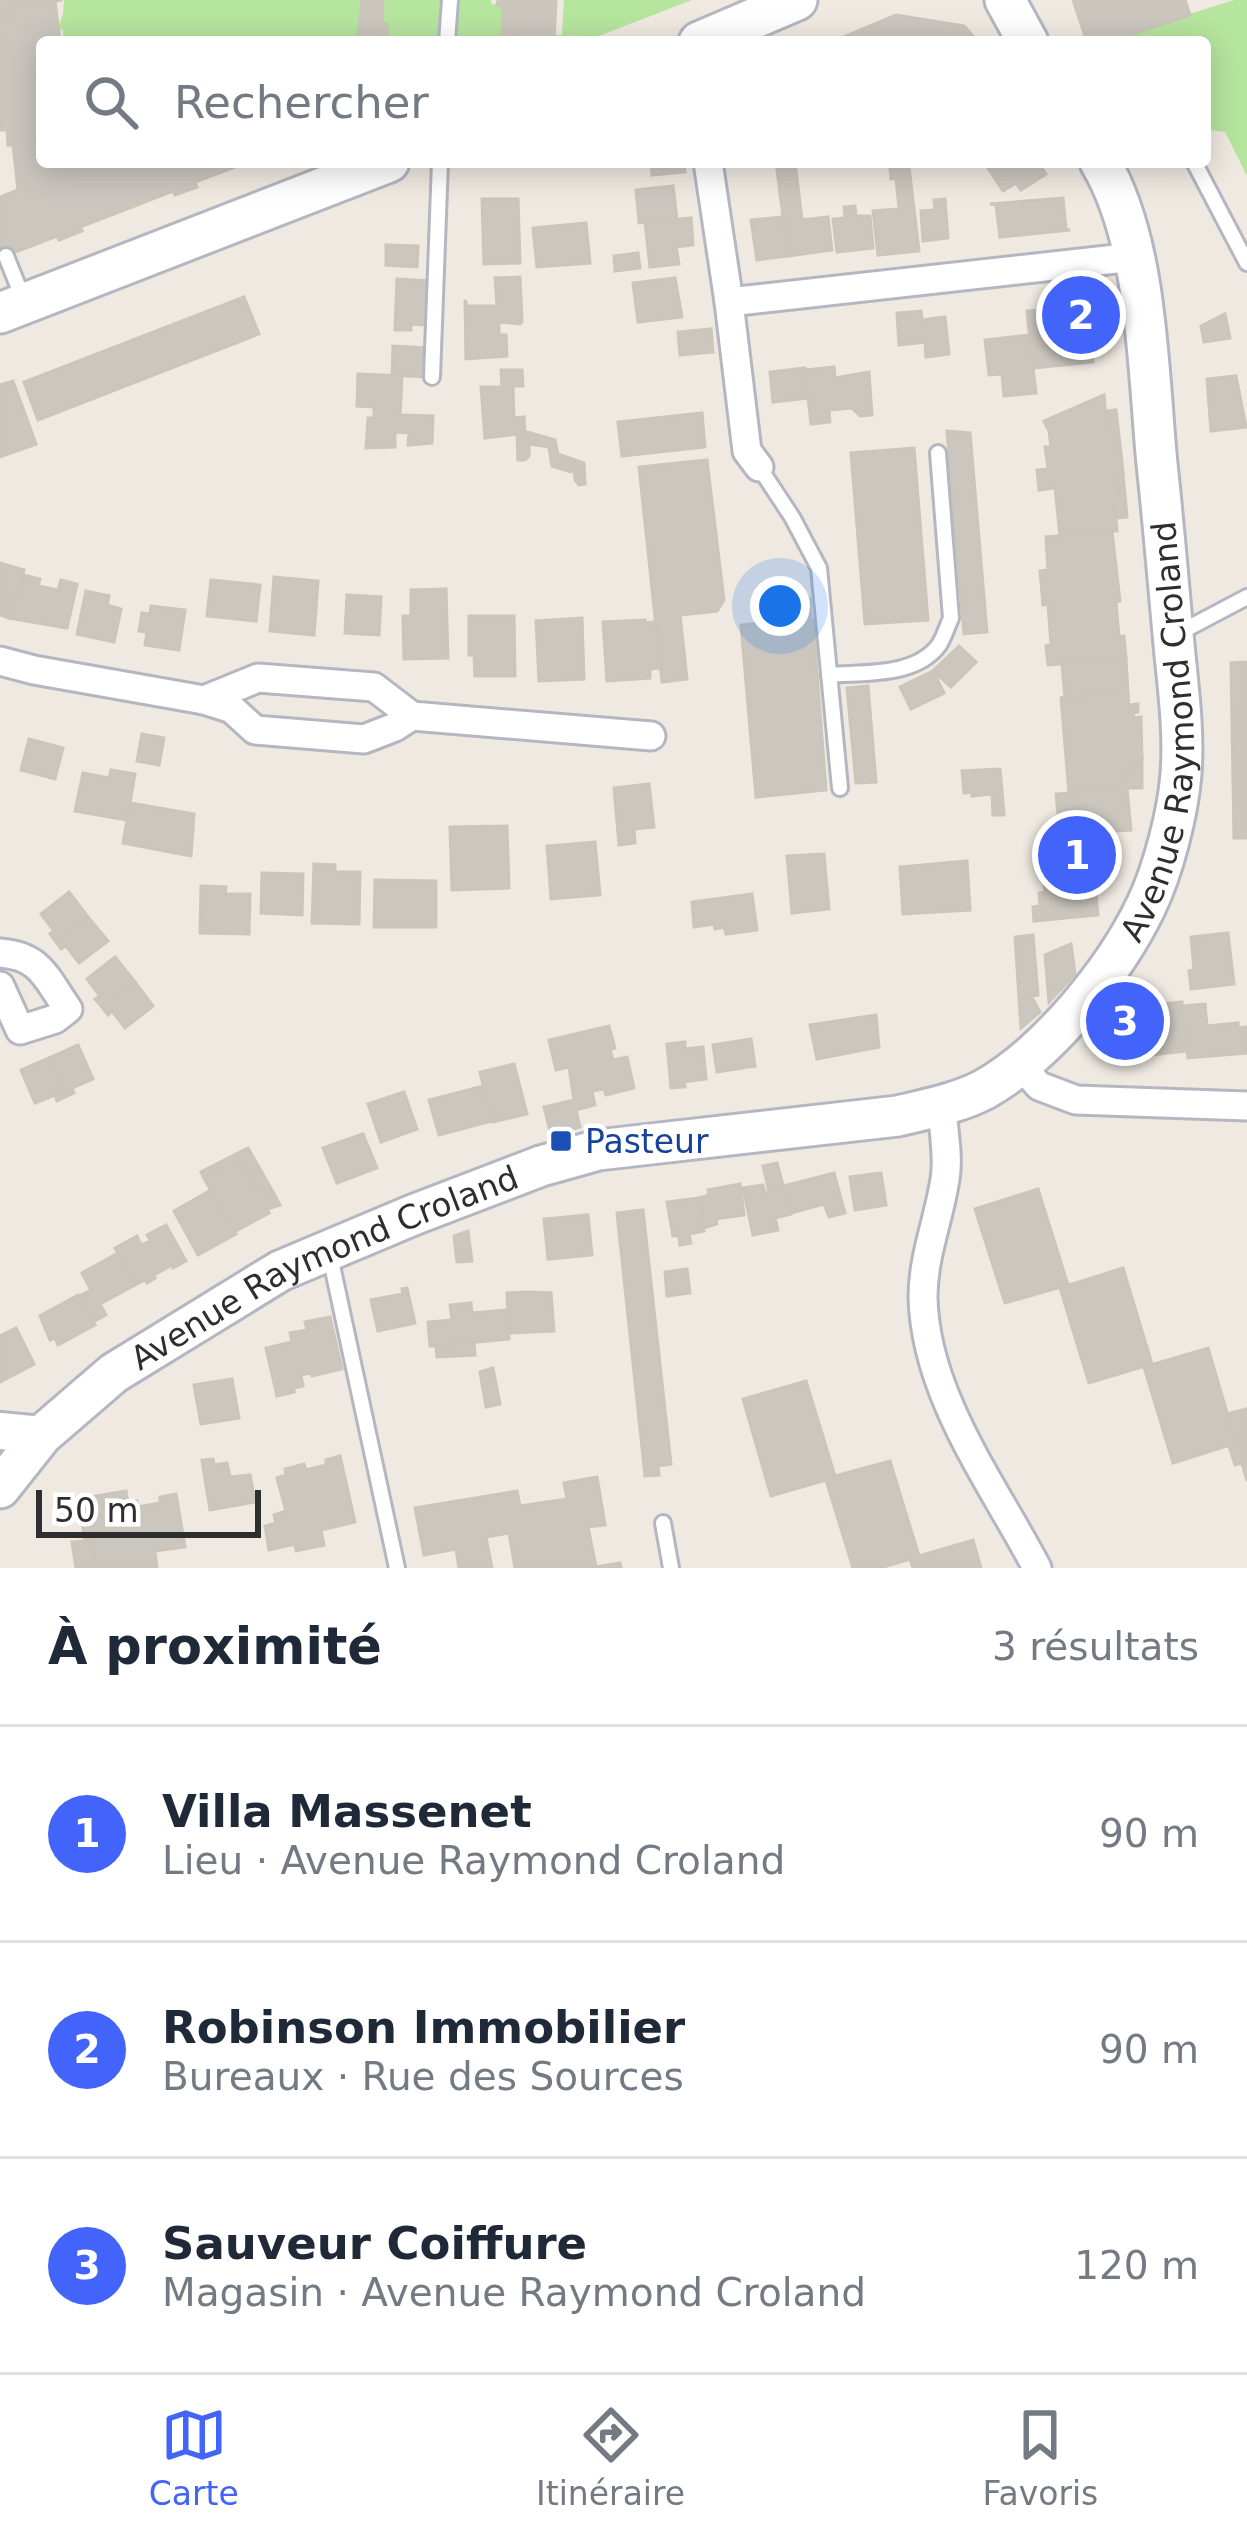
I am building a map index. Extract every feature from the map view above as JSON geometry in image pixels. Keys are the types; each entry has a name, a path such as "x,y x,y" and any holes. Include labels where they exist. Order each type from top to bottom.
{"main road":[{"path":"713,36 797,0"},
{"path":"1005,0 1025,36"},
{"path":"13,308 374,168"},
{"name":"Avenue Raymond Croland","path":"0,1488 42,1435 114,1373 280,1271 541,1166 598,1150 898,1116 942,1106 984,1090 1020,1064 1042,1046 1104,974 1147,905 1168,841 1181,775 1179,694 1135,257 1108,168"}],"street":[{"path":"709,168 747,451 759,467"},
{"path":"729,302 1135,257"},
{"path":"0,661 204,700 232,709 255,730 364,739 412,716"},
{"path":"204,700 258,678 374,686 412,716 651,736"},
{"path":"0,952 37,963 68,1010 20,1030 0,986"},
{"path":"1020,1064 1039,1086 1076,1100 1247,1106"},
{"path":"942,1106 947,1174 926,1257 923,1300 934,1364 947,1405 1037,1568"},
{"path":"0,1431 42,1435"}],"lane":[{"path":"447,36 450,0"},
{"path":"432,377 440,168"},
{"path":"1197,168 1247,263"},
{"path":"6,256 13,308"},
{"path":"829,674 901,670 935,650 942,640 951,618 938,453"},
{"path":"759,467 819,568 840,788"},
{"path":"1173,636 1247,597"},
{"path":"329,1251 397,1568"},
{"path":"662,1523 671,1568"}],"green space":[{"path":"64,0 362,0 359,36 64,36 58,29"},
{"path":"383,0 443,0 441,36 387,36 387,24 382,23"},
{"path":"455,0 491,0 503,6 503,36 454,36"},
{"path":"564,0 692,0 599,36 555,36 562,35"},
{"path":"1247,0 1247,176 1225,132 1211,130 1211,36 1121,36"}],"building":[{"path":"0,0 18,0 0,43"},
{"path":"18,0 62,0 55,1 59,36 36,36 36,47 0,50"},
{"path":"362,0 383,0 387,36 358,35"},
{"path":"498,0 512,0 514,36 502,36 503,6 497,5"},
{"path":"512,0 556,0 554,36 514,36"},
{"path":"1073,0 1185,0 1190,15 1126,36 1085,36"},
{"path":"896,15 964,26 973,36 846,36"},
{"path":"36,47 36,168 232,168 195,182 197,187 175,195 173,191 80,227 82,231 59,240 57,236 0,258 0,197 18,190 13,145 8,145 7,130 1,130 0,50"},
{"path":"651,168 685,168 685,172 652,175"},
{"path":"777,168 796,168 802,220 828,217 832,250 788,256"},
{"path":"909,168 919,251 878,255 873,211 899,209 896,178 891,179 890,169"},
{"path":"988,168 1042,168 1046,174 1021,190 1016,183 1003,191"},
{"path":"673,186 677,220 639,223 636,190"},
{"path":"1063,198 1066,229 1070,230 1000,237 996,205 990,204"},
{"path":"482,199 518,199 520,263 484,264"},
{"path":"945,199 948,238 923,241 921,211 935,210 934,200"},
{"path":"855,206 856,216 870,216 873,248 837,252 833,219 845,218 844,207"},
{"path":"783,217 788,256 757,260 751,220"},
{"path":"691,218 693,245 676,247 679,264 650,267 645,223"},
{"path":"586,223 590,263 537,267 533,228"},
{"path":"386,245 418,246 417,267 386,265"},
{"path":"638,253 640,268 615,271 614,256"},
{"path":"520,277 522,322 499,322 499,335 506,335 507,356 466,359 465,300 467,306 497,306 495,278"},
{"path":"675,278 682,317 638,322 633,283"},
{"path":"397,279 429,281 427,325 395,330"},
{"path":"244,297 259,334 38,420 24,382"},
{"path":"1079,306 1089,314 1093,362 1033,368 1027,311"},
{"path":"921,311 922,320 945,317 949,354 926,357 925,342 899,345 897,313"},
{"path":"1225,314 1230,338 1204,342 1201,326"},
{"path":"711,329 713,352 680,355 678,332"},
{"path":"1029,335 1036,393 1004,396 1002,374 989,375 985,340"},
{"path":"393,346 426,348 425,377 392,375"},
{"path":"834,367 835,378 869,372 872,415 860,416 852,408 829,410 830,422 811,424 805,370"},
{"path":"805,368 809,398 773,402 770,372"},
{"path":"501,370 522,370 523,386 513,386 514,418 524,417 525,433 485,438 481,387 502,387"},
{"path":"358,374 402,376 400,415 433,416 432,443 408,445 409,433 395,432 395,447 366,448 368,418 374,418 374,407 357,406"},
{"path":"1236,376 1246,427 1211,431 1207,379"},
{"path":"13,381 36,444 0,457 0,385"},
{"path":"1104,395 1107,430 1112,430 1114,455 1121,454 1123,473 1116,474 1117,531 1060,536 1055,488 1039,490 1037,470 1048,469 1045,447 1051,447 1044,421"},
{"path":"1116,410 1121,454 1114,455 1106,411"},
{"path":"702,413 705,447 622,456 618,422"},
{"path":"947,431 970,433 987,632 964,634"},
{"path":"517,434 555,440 558,454 584,463 585,484 575,480 574,467 571,472 552,466 549,447 529,444 529,456 518,460"},
{"path":"914,448 928,620 865,624 851,453"},
{"path":"707,460 724,600 717,611 680,615 687,679 662,682 639,467"},
{"path":"1123,473 1127,517 1116,518 1116,474"},
{"path":"1112,532 1119,637 1124,636 1126,659 1048,665 1048,604 1043,605 1040,571 1048,570 1046,537"},
{"path":"0,563 24,570 9,618 0,615"},
{"path":"23,575 40,579 38,586 58,590 61,580 77,584 67,628 9,618"},
{"path":"274,577 318,581 314,635 270,631"},
{"path":"211,580 260,585 256,621 207,616"},
{"path":"446,589 448,658 404,659 403,616 411,616 411,590"},
{"path":"86,591 109,596 107,605 121,609 114,642 77,634"},
{"path":"347,595 381,597 379,635 345,633"},
{"path":"810,599 811,619 805,620 813,620 826,790 756,797 741,625 760,623 760,618 766,618 766,623 793,621 791,600"},
{"path":"151,606 185,610 179,650 145,645 147,632 139,631 142,613 150,614"},
{"path":"469,616 514,616 515,676 475,676 474,655 469,655"},
{"path":"582,618 584,679 539,681 536,621"},
{"path":"603,622 655,622 660,668 650,669 650,678 607,681"},
{"path":"959,646 976,662 951,687 933,671"},
{"path":"1126,659 1128,693 1065,698 1062,664"},
{"path":"1247,662 1247,838 1234,838 1231,663"},
{"path":"933,671 944,693 911,709 900,687"},
{"path":"868,686 876,782 856,783 847,688"},
{"path":"1128,693 1129,705 1138,704 1134,718 1141,717 1142,759 1125,773 1126,788 1069,793 1061,698"},
{"path":"142,734 164,738 159,765 137,761"},
{"path":"29,739 63,748 55,779 21,770"},
{"path":"1142,759 1142,788 1126,788 1125,773"},
{"path":"1000,769 1004,815 993,815 992,794 964,793 962,771"},
{"path":"111,770 135,774 127,820 75,811 83,773 109,778"},
{"path":"649,784 654,827 634,829 635,843 619,845 614,788"},
{"path":"1127,788 1131,830 1111,831 1114,864 1106,865 1107,883 1095,884 1098,915 1034,921 1033,907 1040,906 1039,893 1045,892 1040,846 1061,844 1056,794"},
{"path":"130,803 194,814 191,856 123,843"},
{"path":"507,826 509,888 452,890 450,827"},
{"path":"595,842 600,895 551,899 547,846"},
{"path":"824,854 829,909 792,913 787,856"},
{"path":"967,861 970,910 903,914 900,867"},
{"path":"314,864 335,865 335,872 360,872 359,924 312,923"},
{"path":"262,873 303,874 302,915 261,913"},
{"path":"375,880 436,881 436,927 374,927"},
{"path":"201,886 226,887 225,894 250,894 249,934 200,933"},
{"path":"69,892 88,917 56,942 41,914"},
{"path":"752,894 757,930 726,934 724,927 715,929 714,924 694,927 692,902"},
{"path":"88,917 108,941 79,963 66,946 61,949 56,942"},
{"path":"1228,933 1234,984 1191,989 1191,937"},
{"path":"1033,935 1038,995 1031,996 1040,1012 1021,1028 1015,937"},
{"path":"1071,944 1075,974 1049,1002 1045,955"},
{"path":"115,957 135,982 102,1007 87,979"},
{"path":"135,982 153,1006 125,1028 112,1011 108,1015 102,1007"},
{"path":"1182,1002 1187,1051 1140,1056 1138,1047 1129,1048 1126,1027 1136,1026 1136,1017 1155,1015 1153,1005"},
{"path":"1205,1004 1207,1026 1238,1023 1238,1028 1247,1027 1247,1053 1188,1058 1182,1006"},
{"path":"876,1015 879,1047 817,1059 810,1025"},
{"path":"609,1026 613,1060 627,1057 634,1088 606,1095 604,1089 592,1091 595,1105 576,1110 580,1127 551,1135 544,1107 574,1100 569,1067 556,1070 549,1040"},
{"path":"751,1039 755,1066 717,1072 713,1045"},
{"path":"685,1042 685,1049 703,1047 706,1079 671,1088 667,1044"},
{"path":"78,1045 93,1079 72,1088 74,1093 65,1097 49,1058"},
{"path":"49,1058 65,1097 57,1101 55,1095 35,1103 21,1070"},
{"path":"514,1064 527,1114 492,1122 480,1072"},
{"path":"483,1086 492,1121 439,1135 429,1100"},
{"path":"404,1092 417,1129 381,1142 368,1104"},
{"path":"363,1134 377,1168 337,1183 323,1148"},
{"path":"248,1148 273,1192 262,1198 239,1159 204,1178 201,1172"},
{"path":"239,1159 262,1198 273,1192 280,1205 234,1232 204,1178"},
{"path":"777,1163 791,1214 775,1218 778,1230 753,1235 743,1188 763,1185 765,1193 769,1192 763,1166"},
{"path":"834,1173 845,1213 829,1217 824,1204 791,1213 783,1186"},
{"path":"881,1173 886,1205 855,1210 850,1177"},
{"path":"740,1184 744,1215 716,1219 717,1224 703,1228 699,1198 709,1195 708,1190"},
{"path":"1038,1189 1068,1285 1005,1303 975,1209"},
{"path":"211,1190 236,1234 198,1255 174,1211"},
{"path":"699,1198 704,1231 689,1234 691,1243 680,1245 679,1236 673,1236 667,1202"},
{"path":"643,1210 671,1464 658,1466 659,1475 645,1476 617,1213"},
{"path":"588,1215 592,1255 548,1259 544,1219"},
{"path":"166,1225 186,1261 135,1285 115,1248 137,1236 141,1245 151,1241 147,1235"},
{"path":"468,1231 472,1261 457,1262 454,1236"},
{"path":"118,1253 135,1285 100,1304 106,1315 93,1322 79,1296 91,1290 82,1273"},
{"path":"1123,1268 1152,1364 1089,1383 1060,1288"},
{"path":"687,1269 690,1293 667,1296 665,1272"},
{"path":"407,1288 415,1323 378,1331 371,1300 403,1294 402,1289"},
{"path":"507,1293 551,1293 554,1331 509,1333"},
{"path":"78,1295 95,1325 58,1345 55,1338 50,1340 40,1316"},
{"path":"471,1303 472,1313 508,1310 509,1339 430,1346 428,1322 452,1320 450,1305"},
{"path":"330,1317 342,1369 301,1375 303,1386 277,1396 266,1348 292,1342 290,1333 307,1330 305,1322"},
{"path":"16,1328 34,1364 0,1382 0,1336"},
{"path":"474,1342 475,1355 437,1357 436,1346"},
{"path":"1208,1348 1236,1443 1173,1463 1144,1367"},
{"path":"493,1368 500,1404 486,1407 480,1372"},
{"path":"232,1379 239,1418 201,1424 194,1385"},
{"path":"806,1381 835,1476 890,1461 919,1556 973,1540 981,1568 913,1568 910,1559 880,1568 853,1568 826,1480 771,1496 743,1399"},
{"path":"1246,1409 1247,1440 1236,1443 1227,1414"},
{"path":"1247,1440 1247,1481 1242,1463 1235,1465 1229,1446"},
{"path":"340,1456 355,1522 321,1530 324,1545 296,1551 295,1544 269,1550 265,1526 276,1523 274,1515 286,1511 277,1478 286,1475 285,1469 304,1464 306,1470"},
{"path":"213,1459 214,1465 227,1463 230,1477 250,1475 255,1502 210,1510 202,1460"},
{"path":"597,1477 605,1525 588,1527 596,1567 620,1563 621,1568 515,1568 509,1533 486,1537 492,1568 459,1568 456,1549 424,1555 415,1508 517,1491 520,1506 567,1499 564,1483"},
{"path":"126,1491 128,1502 137,1501 138,1507 176,1494 185,1547 155,1551 157,1568 95,1568 91,1543 83,1544 78,1499"},
{"path":"72,1542 91,1543 95,1568 76,1568"}],"place":[{"name":"Robinson Immobilier","path":"1081,315"},
{"name":"Villa Massenet","path":"1077,855"},
{"name":"Sauveur Coiffure","path":"1125,1021"},
{"name":"Pasteur","path":"561,1141"}]}
